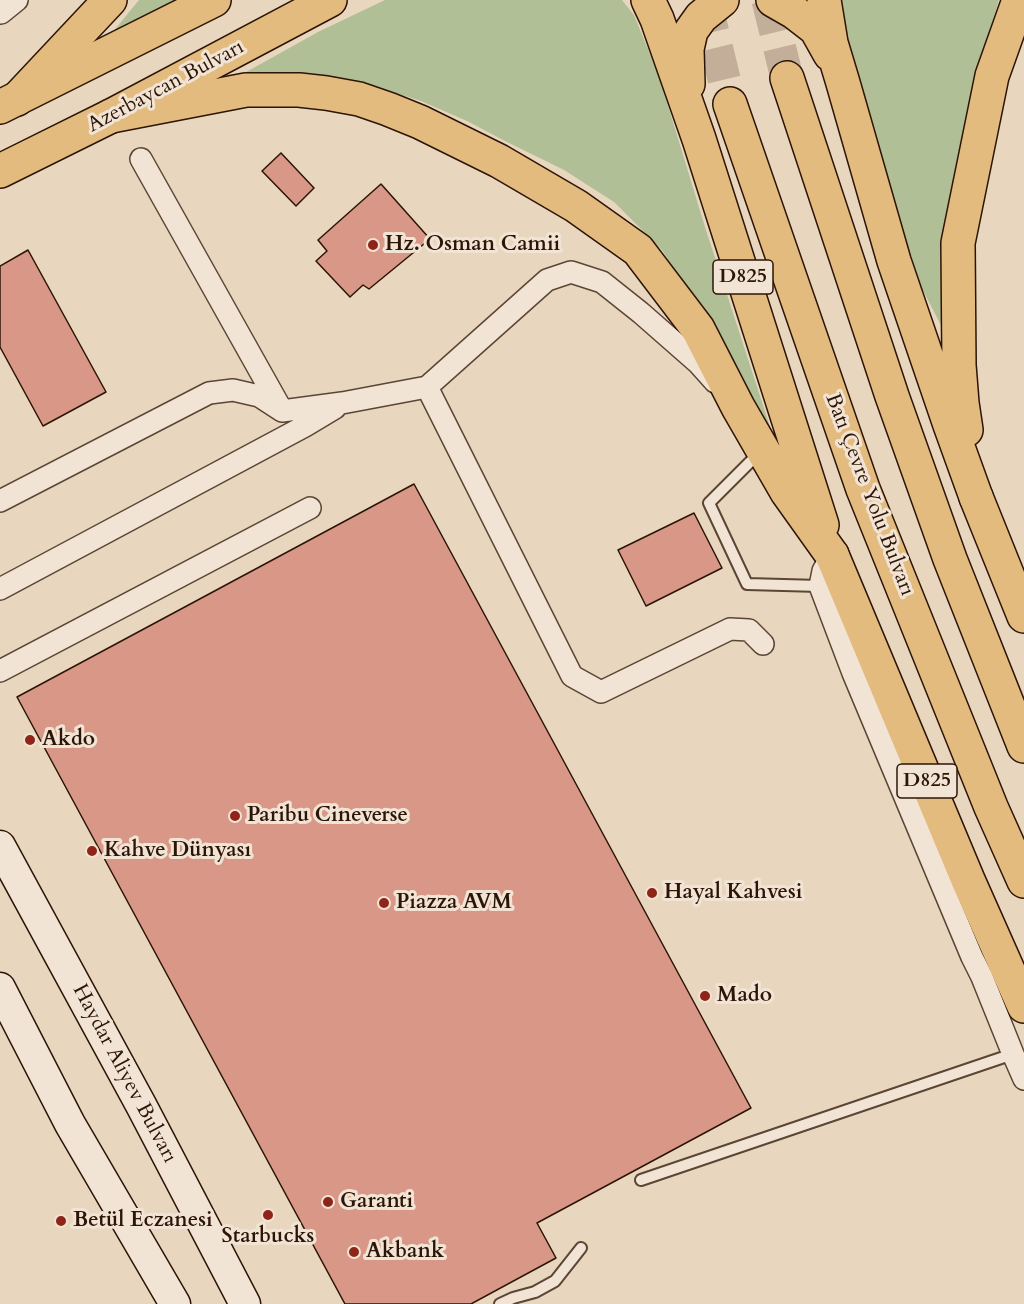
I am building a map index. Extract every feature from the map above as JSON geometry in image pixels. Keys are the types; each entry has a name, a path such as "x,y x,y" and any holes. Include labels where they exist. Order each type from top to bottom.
{"main road":[{"path":"9,103 110,0"},
{"path":"9,103 214,0"},
{"name":"Azerbaycan Bulvarı","path":"0,171 111,116 330,0"},
{"name":"D825","path":"648,0 657,19 689,111 832,555 1024,1006"},
{"path":"689,111 687,49 692,31 701,17 722,0"},
{"path":"772,0 816,28 840,72"},
{"path":"824,0 831,43 894,261 976,497 1024,616"},
{"path":"976,497 962,403 959,365 958,243 992,76 1018,0"},
{"path":"787,78 892,396 950,559 1024,746"},
{"path":"111,116 246,90 299,90 360,99 420,122 499,161 576,206 638,250 698,329 738,407 787,492 832,555"},
{"name":"Batı Çevre Yolu Bulvarı","path":"730,104 863,489 991,807 1024,880"},
{"name":"Haydar Aliyev Bulvarı","path":"0,846 136,1094 245,1304"},
{"path":"0,988 70,1124 175,1304"}],"street":[{"path":"141,159 282,411"},
{"path":"0,501 209,393 232,390 259,396 282,411 342,403 427,387 547,280 571,272 602,282 641,313 698,363 738,407"},
{"path":"427,387 572,676 602,692 730,629 749,630 763,644"},
{"path":"0,589 305,426 342,403"},
{"path":"0,671 310,508"},
{"path":"832,555 823,571 820,586 862,695 1024,1079"}],"lane":[{"path":"762,449 709,503 747,584 820,586"},
{"path":"640,1180 1013,1054"},
{"path":"500,1304 534,1292 555,1281 581,1248"}],"green space":[{"path":"139,0 178,0 112,33"},
{"path":"385,0 622,0 634,15 659,76 775,442 718,337 662,250 614,202 564,170 467,121 421,101 380,88 301,73 239,76 318,32"},
{"path":"837,0 999,0 972,88 965,134 945,333 916,277"}],"building":[{"path":"281,153 314,188 296,206 262,171"},
{"name":"Hz. Osman Camii","path":"381,184 430,239 369,289 363,285 350,297 316,261 327,251 318,240"},
{"path":"28,250 106,392 43,426 0,347 0,266"},
{"name":"Piazza AVM","path":"414,484 751,1108 537,1223 556,1258 471,1304 345,1304 17,697"},
{"path":"694,513 722,568 646,606 618,550"}],"tunnel":[{"path":"705,0 730,104"},
{"path":"768,0 787,78"}],"place":[{"name":"Hz. Osman Camii","path":"373,245"},
{"name":"Akdo","path":"30,740"},
{"name":"Paribu Cineverse","path":"235,816"},
{"name":"Kahve Dünyası","path":"92,851"},
{"name":"Hayal Kahvesi","path":"652,893"},
{"name":"Piazza AVM","path":"384,903"},
{"name":"Mado","path":"705,996"},
{"name":"Garanti","path":"328,1202"},
{"name":"Starbucks","path":"268,1215"},
{"name":"Betül Eczanesi","path":"61,1221"},
{"name":"Akbank","path":"354,1252"}]}
